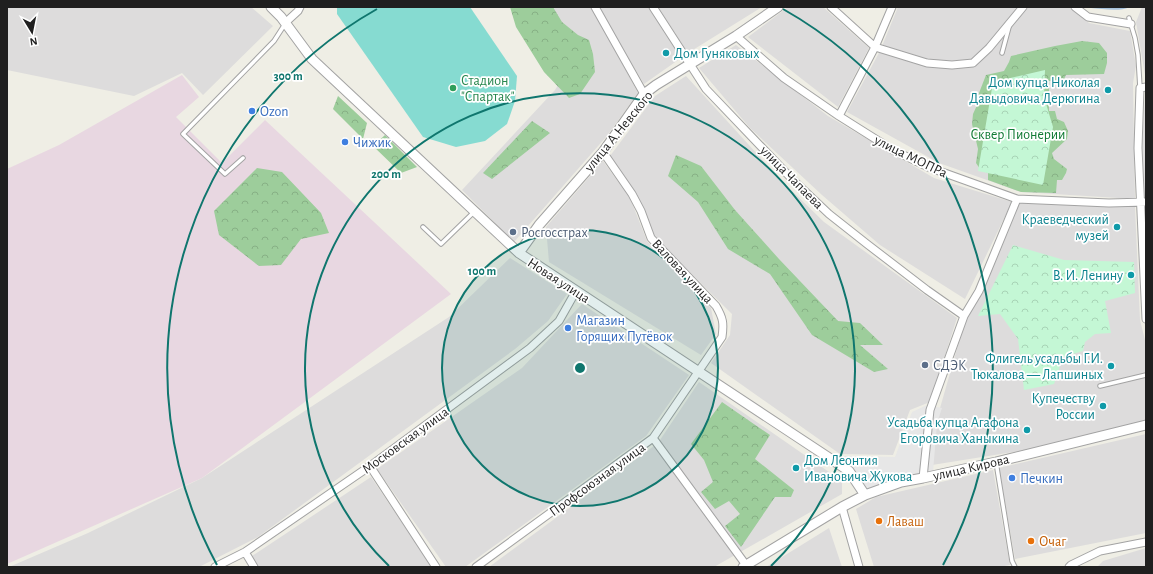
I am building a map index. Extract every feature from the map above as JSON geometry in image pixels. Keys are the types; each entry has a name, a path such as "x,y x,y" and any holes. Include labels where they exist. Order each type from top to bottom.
{"street":[{"name":"Новая улица","path":"271,7 286,23 312,59 519,253 849,471 865,495"},
{"path":"286,23 300,7"},
{"path":"595,7 644,94"},
{"name":"улица Чапаева","path":"653,7 706,89 792,179 829,214 927,290 964,316"},
{"name":"улица А.Невского","path":"519,253 540,225 603,152 644,94 689,64 736,36 778,7"},
{"path":"831,7 875,47 927,63 952,65 973,63 990,48 1023,7"},
{"path":"839,116 875,47 892,7"},
{"path":"1075,7 1088,18 1130,21"},
{"name":"улица МОПРа","path":"736,36 784,78 839,116 893,150 928,168 1017,199 1109,203 1143,202"},
{"path":"1143,88 1138,148 1143,202 1146,319"},
{"name":"Валовая улица","path":"603,152 632,194 651,238 716,306"},
{"path":"923,478 930,410 964,316 979,291 1017,199"},
{"name":"Московская улица","path":"214,567 245,552 370,466 530,348 559,321 576,290"},
{"name":"Профсоюзная улица","path":"476,567 653,438 722,337 724,327 722,317 716,306"},
{"name":"улица Кирова","path":"745,566 842,507 865,495 902,482 996,462 1146,425"},
{"path":"653,438 745,566"},
{"path":"370,466 436,567"},
{"path":"842,507 859,567"},
{"path":"1069,567 1070,565 1100,551 1146,542"},
{"path":"245,552 254,567"}],"lane":[{"path":"1130,21 1135,38 1143,88"},
{"path":"242,158 225,174 184,134 274,41 286,23"},
{"path":"1002,53 1009,24"},
{"path":"423,228 440,244 475,211"},
{"path":"1100,386 1146,375"},
{"path":"996,462 1012,561 1015,567"}],"shaded area":[{"path":"7,7 251,7 273,26 203,95 182,73 134,96 7,70"},
{"name":"Стадион \"Спартак\"","path":"337,7 470,7 517,76 515,101 507,124 485,141 456,147 423,137 337,14"},
{"path":"538,7 592,7 638,93 606,137 514,242 462,190 555,90 568,68"},
{"path":"598,7 648,7 681,58 644,84"},
{"path":"658,7 762,7 688,53"},
{"path":"788,7 823,7 869,48 838,107 748,37"},
{"path":"898,7 1069,7 1089,23 1130,31 1136,66 1133,83 1135,199 1021,192 939,163 847,112 880,51"},
{"path":"1142,7 1146,7 1146,81 1136,22"},
{"path":"736,45 828,116 934,178 1012,202 965,299 880,245 822,195 750,128 699,68"},
{"path":"182,75 199,97 176,117 222,163 265,120 451,294 202,478 7,564 7,169 59,145"},
{"path":"686,76 781,180 824,222 957,318 930,402 910,410 893,455 840,454 711,363 730,335 732,314 655,238 634,191 610,156 655,96"},
{"path":"1146,95 1146,245 1141,155"},
{"path":"603,161 630,198 647,241 711,308 716,334 701,355 549,262 546,227"},
{"path":"1020,202 1135,207 1140,320 1146,344 1146,421 1038,448 932,465 936,422 965,321"},
{"path":"510,258 567,294 548,321 515,349 258,537 199,567 9,567 88,533 202,478 449,317"},
{"path":"582,304 689,375 646,436 465,567 446,567 377,469 522,368"},
{"path":"699,382 842,481 842,494 714,567 489,567 658,443"},
{"path":"927,405 942,408 937,423 933,472 865,495 844,456 895,457 912,412"},
{"path":"1146,434 1146,533 1015,559 999,468"},
{"path":"993,470 1010,565 999,567 874,567 856,509 876,497"},
{"path":"371,477 432,567 259,567 252,556"},
{"path":"829,528 842,567 766,567"},
{"path":"1146,548 1146,567 1097,567 1103,561"}],"green space":[{"path":"510,7 553,7 562,22 578,35 589,40 593,54 595,72 580,94 569,98 544,72 516,27"},
{"path":"1082,41 1099,43 1107,53 1107,63 1104,74 1066,75 1063,81 1049,81 1049,111 1055,111 1057,119 1064,122 1068,131 1067,139 1052,153 1054,159 1067,169 1062,180 1057,180 1056,193 1021,192 988,180 988,173 980,169 976,163 978,149 972,124 973,114 978,103 979,93 986,75 1004,71 1011,56"},
{"name":"Сквер Пионерии","path":"1045,70 1044,97 1053,127 1043,185 978,171 993,82"},
{"path":"338,96 367,123 363,139 333,109"},
{"path":"532,121 550,133 492,179 483,173"},
{"path":"385,135 417,167 401,173 373,146"},
{"path":"676,155 701,166 735,210 838,321 860,323 883,345 860,345 888,369 874,372 812,335 770,274 728,249 698,202 668,176"},
{"path":"257,168 282,172 321,213 329,233 301,239 281,265 259,266 219,235 214,211"},
{"path":"1013,245 1064,260 1134,262 1135,293 1105,301 1111,333 1095,334 1085,342 1083,351 1063,357 1054,384 1024,390 1018,339 1000,314 978,316"},
{"path":"722,402 770,435 755,459 794,490 791,497 775,497 741,547 725,526 740,514 729,501 715,509 701,492 713,482 704,460 691,444"}],"water":[{"path":"1090,7 1130,7 1116,10"}],"place":[{"name":"Дом Гуняковых","path":"666,53"},
{"name":"Стадион \"Спартак\"","path":"453,88"},
{"name":"Дом купца Николая Давыдовича Дерюгина","path":"1108,90"},
{"name":"Ozon","path":"252,111"},
{"name":"Чижик","path":"345,142"},
{"name":"Краеведческий музей","path":"1117,227"},
{"name":"Росгосстрах","path":"513,232"},
{"name":"В. И. Ленину","path":"1131,275"},
{"name":"Магазин Горящих Путёвок","path":"568,328"},
{"name":"СДЭК","path":"925,365"},
{"name":"Флигель усадьбы Г.И. Тюкалова — Лапшиных","path":"1111,366"},
{"name":"Купечеству России","path":"1103,406"},
{"name":"Усадьба купца Агафона Егоровича Ханыкина","path":"1027,430"},
{"name":"Дом Леонтия Ивановича Жукова","path":"796,468"},
{"name":"Печкин","path":"1012,478"},
{"name":"Лаваш","path":"879,521"},
{"name":"Очаг","path":"1031,541"}]}
